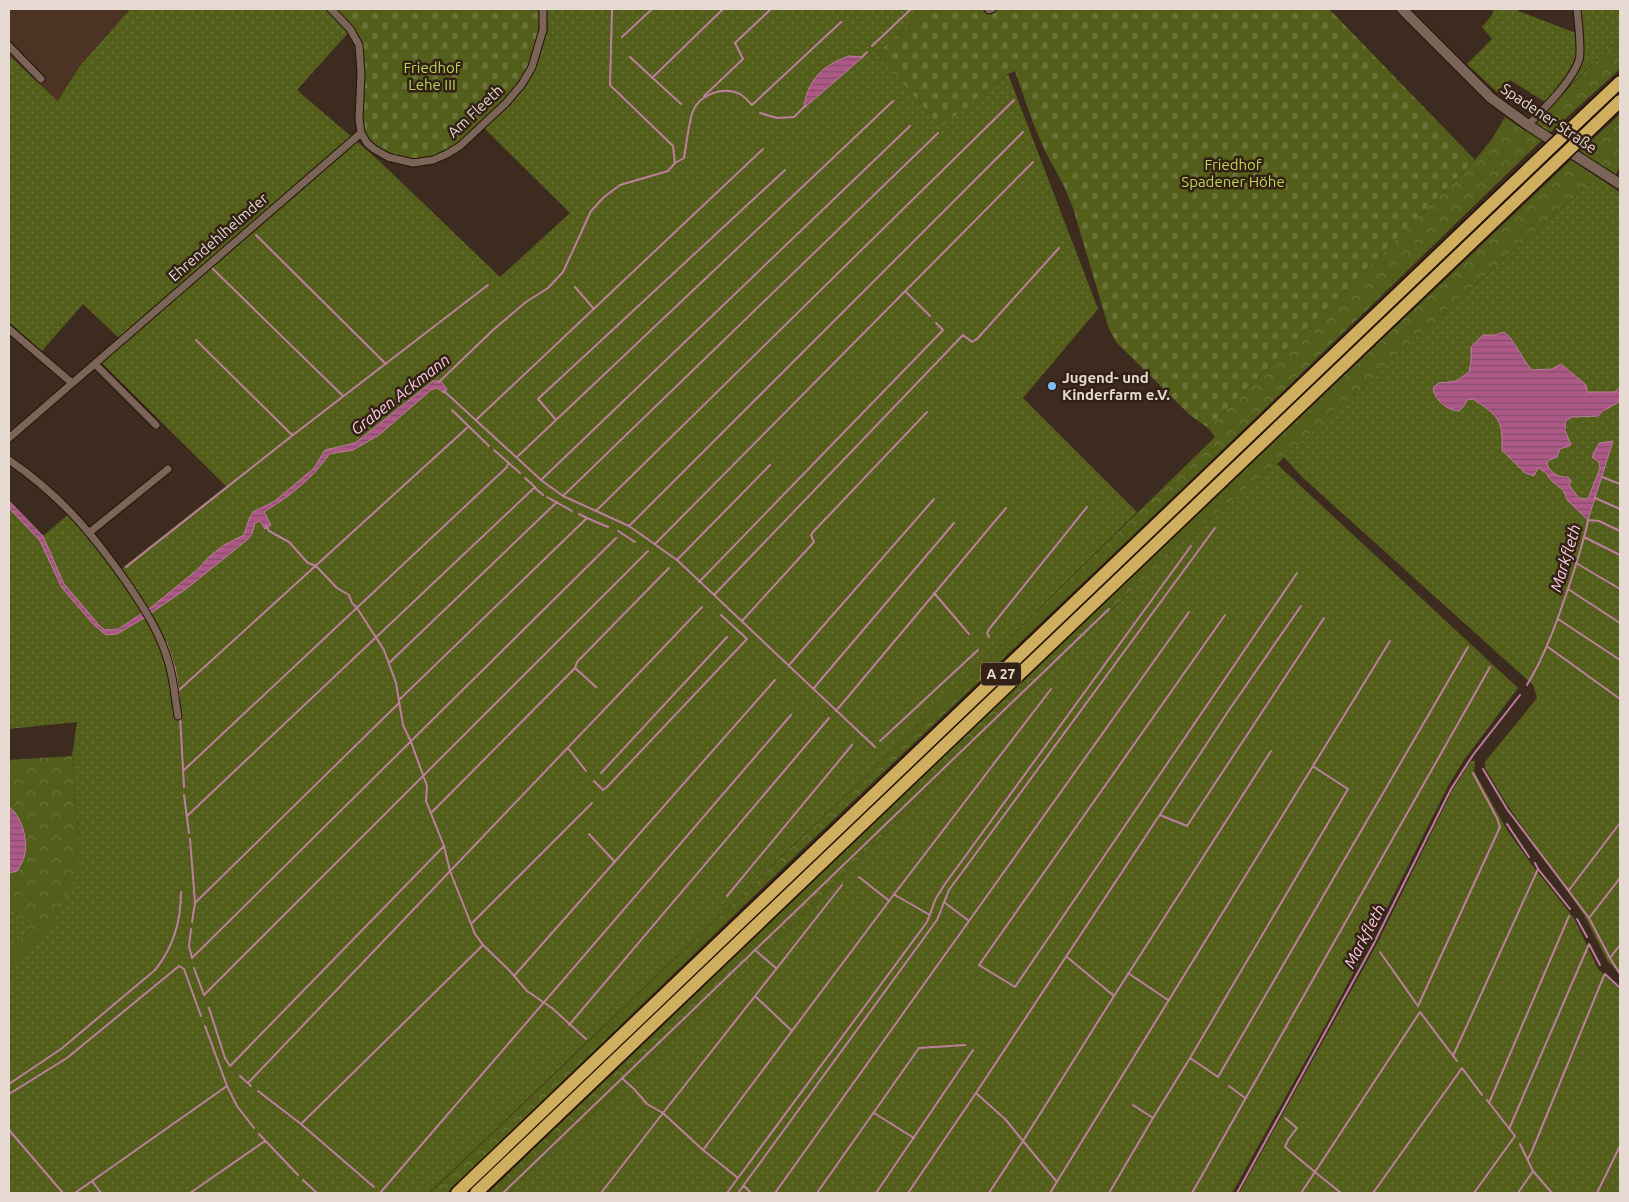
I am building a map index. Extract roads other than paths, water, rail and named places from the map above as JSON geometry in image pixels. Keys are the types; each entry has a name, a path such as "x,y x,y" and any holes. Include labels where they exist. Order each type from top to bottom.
{"highway":[{"name":"A 27","path":"457,1193 1620,82"},
{"name":"A 27","path":"476,1193 1620,101"}],"street":[{"path":"331,9 350,29 359,45 361,73 359,119 361,132"},
{"name":"Am Fleeth","path":"361,132 367,142 381,153 388,157 413,163 432,160 460,146 506,103 522,84 532,67 543,30 543,9"},
{"name":"Spadener Straße","path":"1402,9 1491,98 1528,125 1620,184"},
{"path":"1528,125 1545,108 1572,74 1580,58 1577,9"},
{"path":"9,46 41,79"},
{"name":"Ehrendehlhelmder","path":"9,438 361,132"},
{"path":"9,328 72,383"},
{"path":"95,364 156,425"},
{"path":"9,460 56,496 90,532 145,611 159,637 169,664 178,716"},
{"path":"90,532 168,469"}],"waterway":[{"path":"612,9 610,85 673,146 675,163"},
{"path":"622,37 652,9"},
{"path":"652,78 723,9"},
{"path":"704,96 743,59 735,43 771,9"},
{"path":"872,46 911,9"},
{"name":"Graben Ackmann","path":"439,382 493,330 526,302 548,288 563,272 591,211 604,197 620,185 668,171 675,163 684,158 693,111 701,100 713,93 727,91 740,94 752,105 841,22"},
{"path":"862,57 867,52"},
{"path":"630,57 681,104"},
{"path":"596,511 1014,100"},
{"path":"517,457 893,101"},
{"path":"760,113 777,118 794,117 805,106"},
{"path":"541,480 910,126"},
{"path":"629,526 1023,132"},
{"path":"563,496 938,133"},
{"path":"476,420 763,149"},
{"path":"655,544 1033,162"},
{"path":"556,420 538,399 785,170"},
{"path":"256,235 386,364"},
{"path":"714,595 963,335 972,342 977,339 1059,248"},
{"path":"212,268 343,396"},
{"path":"126,567 293,435 488,285"},
{"path":"575,287 594,309"},
{"path":"905,291 930,316"},
{"path":"699,582 943,330 936,323"},
{"path":"196,340 292,435"},
{"path":"444,391 541,480 563,496 629,526 677,560 875,747"},
{"path":"452,410 489,446"},
{"path":"742,621 814,542 811,535 813,532 927,412"},
{"path":"178,691 468,427"},
{"path":"494,450 520,473"},
{"path":"184,770 507,467 508,463"},
{"path":"677,560 770,465"},
{"path":"1602,477 1620,484"},
{"path":"187,816 535,487 525,478"},
{"path":"535,488 543,495"},
{"path":"547,497 572,511"},
{"path":"1595,498 1620,509"},
{"path":"789,665 934,499"},
{"path":"389,663 557,502"},
{"path":"989,637 987,633 990,628 1087,507"},
{"path":"836,711 1006,508"},
{"path":"399,700 587,518 579,514"},
{"path":"587,518 608,527"},
{"path":"1588,520 1599,521 1620,531"},
{"name":"Markfleth","path":"1527,685 1540,661 1555,625 1580,553 1588,520"},
{"path":"813,689 954,523"},
{"path":"266,526 269,531 289,542 308,563 316,566 337,588 349,595 352,603 384,650 396,683 403,725 427,786 426,801 444,846 450,871 475,934 483,945 509,970 527,991 552,1008 586,1039"},
{"path":"738,1193 937,920 949,890 1215,528"},
{"path":"618,531 635,542"},
{"path":"1584,537 1620,555"},
{"path":"192,958 616,538"},
{"path":"601,1193 663,1113 703,1150 738,1178 927,922 936,898 945,884 1191,546"},
{"path":"194,968 204,995 648,551"},
{"path":"1576,563 1620,589"},
{"path":"431,813 575,668 577,662 669,568"},
{"path":"1225,615 979,965 1015,987 1297,573"},
{"path":"1568,589 1620,623"},
{"path":"935,594 969,634"},
{"path":"976,1093 1229,710 1301,606"},
{"path":"248,1083 702,607"},
{"path":"503,1193 1109,609"},
{"path":"944,902 969,921 1189,612"},
{"path":"594,781 603,790 606,788 747,639 721,615"},
{"path":"1160,815 1187,826 1324,618"},
{"path":"1558,619 1620,660"},
{"path":"601,773 727,637"},
{"path":"1050,1193 1390,641"},
{"path":"166,642 175,669 179,697"},
{"path":"1190,1058 1218,1077 1468,647"},
{"path":"1548,647 1620,699"},
{"path":"880,741 978,650"},
{"path":"1192,1193 1490,667"},
{"path":"575,668 596,687"},
{"path":"514,976 775,680"},
{"path":"703,1150 889,901 1051,689"},
{"name":"Markfleth","path":"1237,1193 1373,945 1451,789 1473,755 1520,695"},
{"path":"192,922 195,903 399,703"},
{"path":"380,1193 791,715"},
{"path":"180,716 184,787"},
{"path":"569,1025 829,718"},
{"path":"727,896 852,745"},
{"path":"568,748 586,771"},
{"path":"1067,957 1114,996 1271,751"},
{"path":"1109,1193 1348,789 1314,767"},
{"path":"1483,769 1507,809 1589,918 1620,974"},
{"path":"1380,952 1418,1006 1500,827 1473,773"},
{"path":"184,795 189,833"},
{"path":"472,923 592,803"},
{"path":"1569,890 1620,823"},
{"path":"1507,824 1529,857"},
{"path":"589,834 615,862"},
{"path":"190,839 195,902"},
{"path":"209,1008 225,1058 230,1066 444,846"},
{"path":"1453,1056 1538,869 1535,863"},
{"path":"1538,869 1570,909"},
{"path":"859,877 888,900"},
{"path":"1589,918 1620,878"},
{"path":"755,996 842,885"},
{"path":"9,1084 61,1049 155,970 167,953 175,934 178,924 181,892"},
{"path":"895,895 930,915"},
{"path":"1489,1103 1569,916"},
{"path":"1577,919 1587,937"},
{"path":"775,1193 969,921"},
{"path":"191,929 189,946 192,958"},
{"path":"1509,1129 1589,944 1600,965"},
{"path":"301,1124 483,945"},
{"path":"1610,958 1620,945"},
{"path":"756,951 776,968"},
{"path":"9,1094 67,1058 179,966 184,969 201,1016"},
{"path":"1128,973 1168,1000"},
{"path":"1528,1159 1605,974 1620,988"},
{"path":"623,1079 647,1104 663,1113 755,996 792,1031"},
{"path":"908,1193 976,1093 1006,1120 1023,1141 1114,996"},
{"path":"1285,1118 1297,1128 1285,1147 1315,1172 1420,1012 1457,1061"},
{"path":"205,1026 227,1086 237,1106 254,1128"},
{"path":"817,1193 919,1048 965,1045"},
{"path":"876,1193 973,1050"},
{"path":"1373,1193 1462,1068 1482,1095"},
{"path":"240,1076 251,1086"},
{"path":"75,1193 227,1086"},
{"path":"1229,1086 1245,1098"},
{"path":"258,1091 301,1124 374,1187"},
{"path":"1474,1193 1515,1136 1487,1100"},
{"path":"1133,1105 1153,1118"},
{"path":"874,1113 914,1138"},
{"path":"9,1130 63,1193"},
{"path":"259,1134 298,1175"},
{"path":"190,1193 265,1141"},
{"path":"989,1193 1023,1141 1057,1182"},
{"path":"1520,1144 1533,1171"},
{"path":"1597,1193 1620,1146"},
{"path":"1518,1193 1533,1171 1552,1193"},
{"path":"1301,1193 1315,1172 1341,1193"},
{"path":"727,1193 738,1178"},
{"path":"303,1180 317,1193"},
{"path":"92,1181 101,1193"},
{"path":"744,1186 751,1193"}],"place":[{"name":"Jugend- und Kinderfarm e.V.","path":"1052,386"}],"park label":[{"name":"Friedhof Lehe III","path":"432,76"},
{"name":"Friedhof Spadener Höhe","path":"1233,172"}]}
